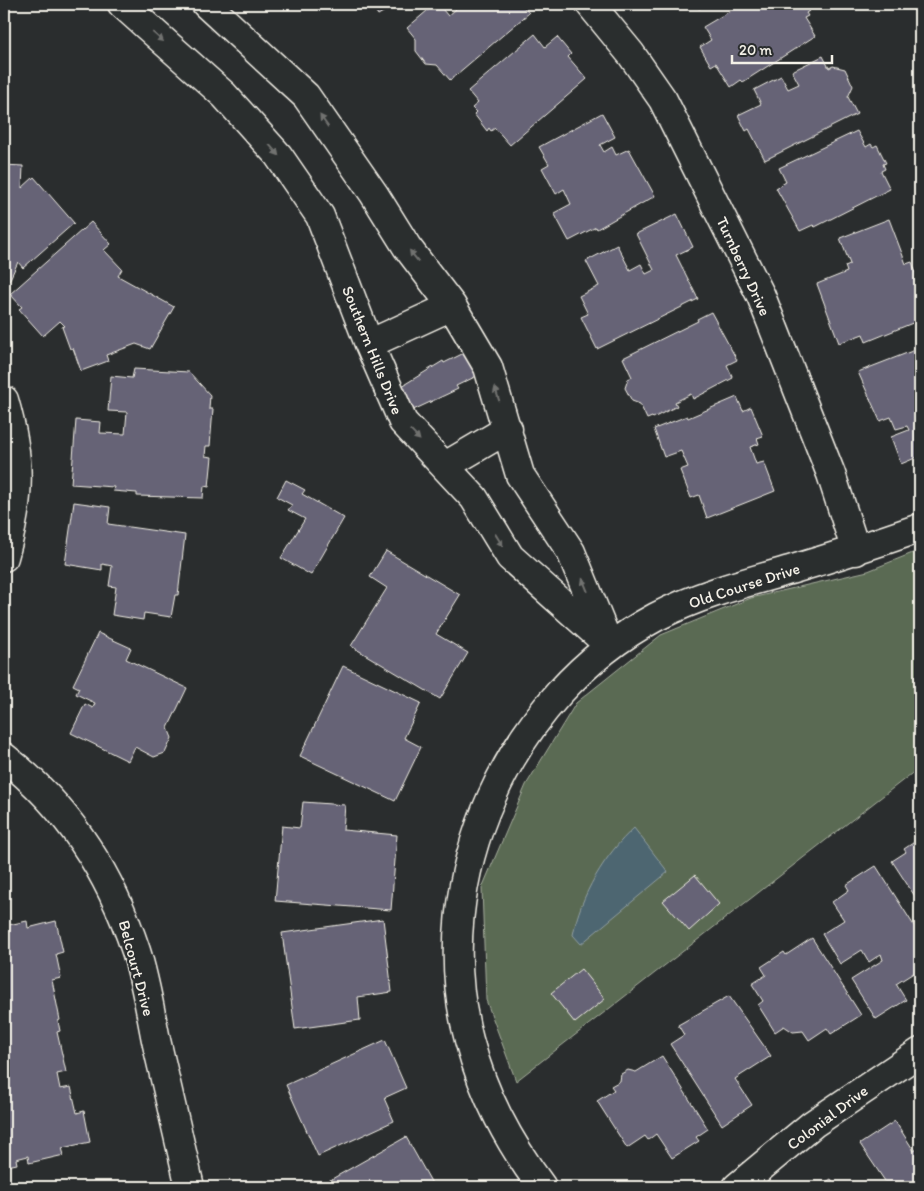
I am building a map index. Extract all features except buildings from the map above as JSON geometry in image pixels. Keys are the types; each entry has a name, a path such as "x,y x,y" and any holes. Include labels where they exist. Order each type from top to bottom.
{"street":[{"name":"Southern Hills Drive","path":"122,4 224,95 278,155 320,216 369,344 403,422 474,498 510,557 610,646"},
{"path":"206,4 306,96 374,194 407,247 452,306 488,367 508,429 520,475 571,552 610,646"},
{"name":"Turnberry Drive","path":"590,4 631,54 663,100 756,287 831,474 856,551"},
{"path":"369,344 452,306"},
{"path":"4,400 13,433 18,469 16,511 4,557"},
{"path":"445,466 508,429"},
{"name":"Old Course Drive","path":"542,1187 512,1145 488,1097 469,1039 460,986 459,948 464,884 477,832 506,767 529,729 564,687 610,646 656,618 705,595 856,551 920,528"},
{"name":"Belcourt Drive","path":"4,757 56,805 93,854 118,902 137,953 190,1187"},
{"name":"Colonial Drive","path":"737,1187 813,1124 920,1052"}],"green space":[{"path":"920,550 920,767 516,1081 486,1000 482,888 526,785 576,703 661,635 751,598 868,571"}],"water":[{"path":"634,828 668,872 581,944 573,935 581,905 604,863 623,838"}]}
